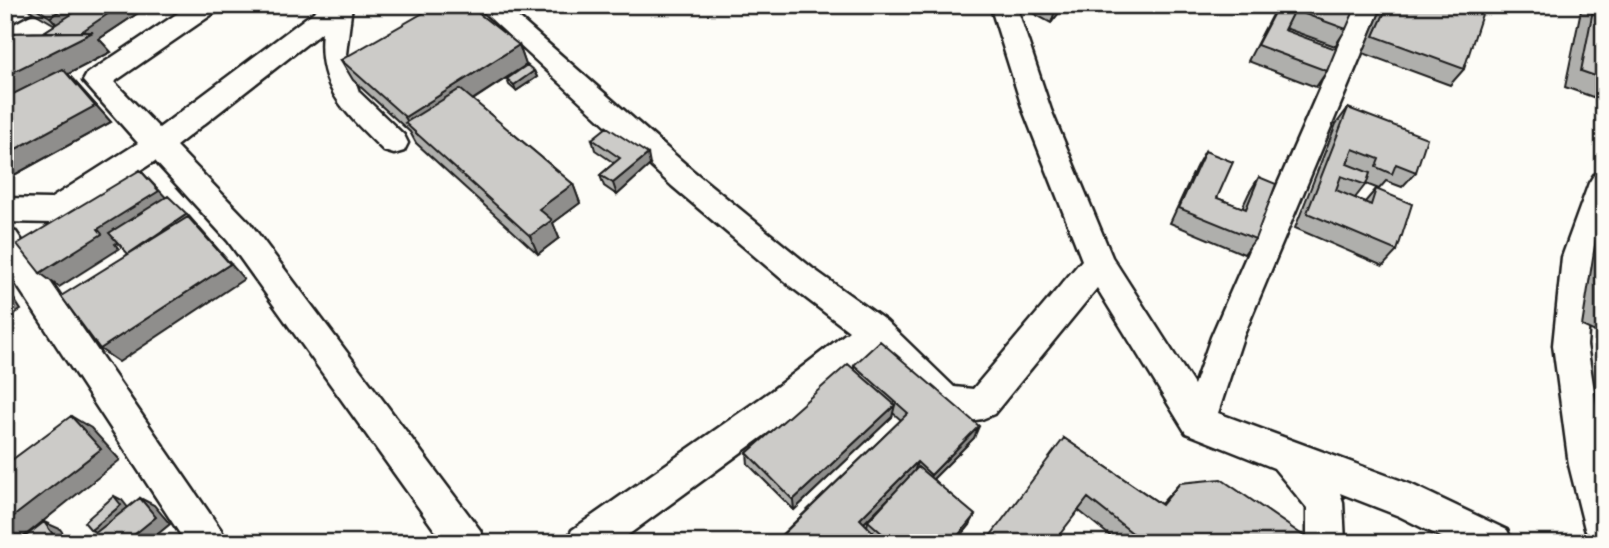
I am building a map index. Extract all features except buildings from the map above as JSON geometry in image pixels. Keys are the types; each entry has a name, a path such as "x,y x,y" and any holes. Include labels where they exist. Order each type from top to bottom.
{"street":[{"path":"5,17 24,5"},
{"path":"208,5 97,81 239,232 467,543"},
{"path":"488,5 682,178 801,277 874,331 943,400 963,406 982,403 1099,262"},
{"path":"1003,5 1038,110 1099,262 1198,422 1410,502 1494,543"},
{"path":"1198,422 1227,337 1369,5"},
{"path":"5,210 55,211 157,145 339,6"},
{"path":"339,6 333,54 347,97 394,143"},
{"path":"1604,183 1578,257 1570,345 1592,407 1587,465 1604,529"},
{"path":"5,241 208,543"},
{"path":"585,543 783,402 874,331"},
{"path":"1286,455 1325,502 1326,543"}]}
